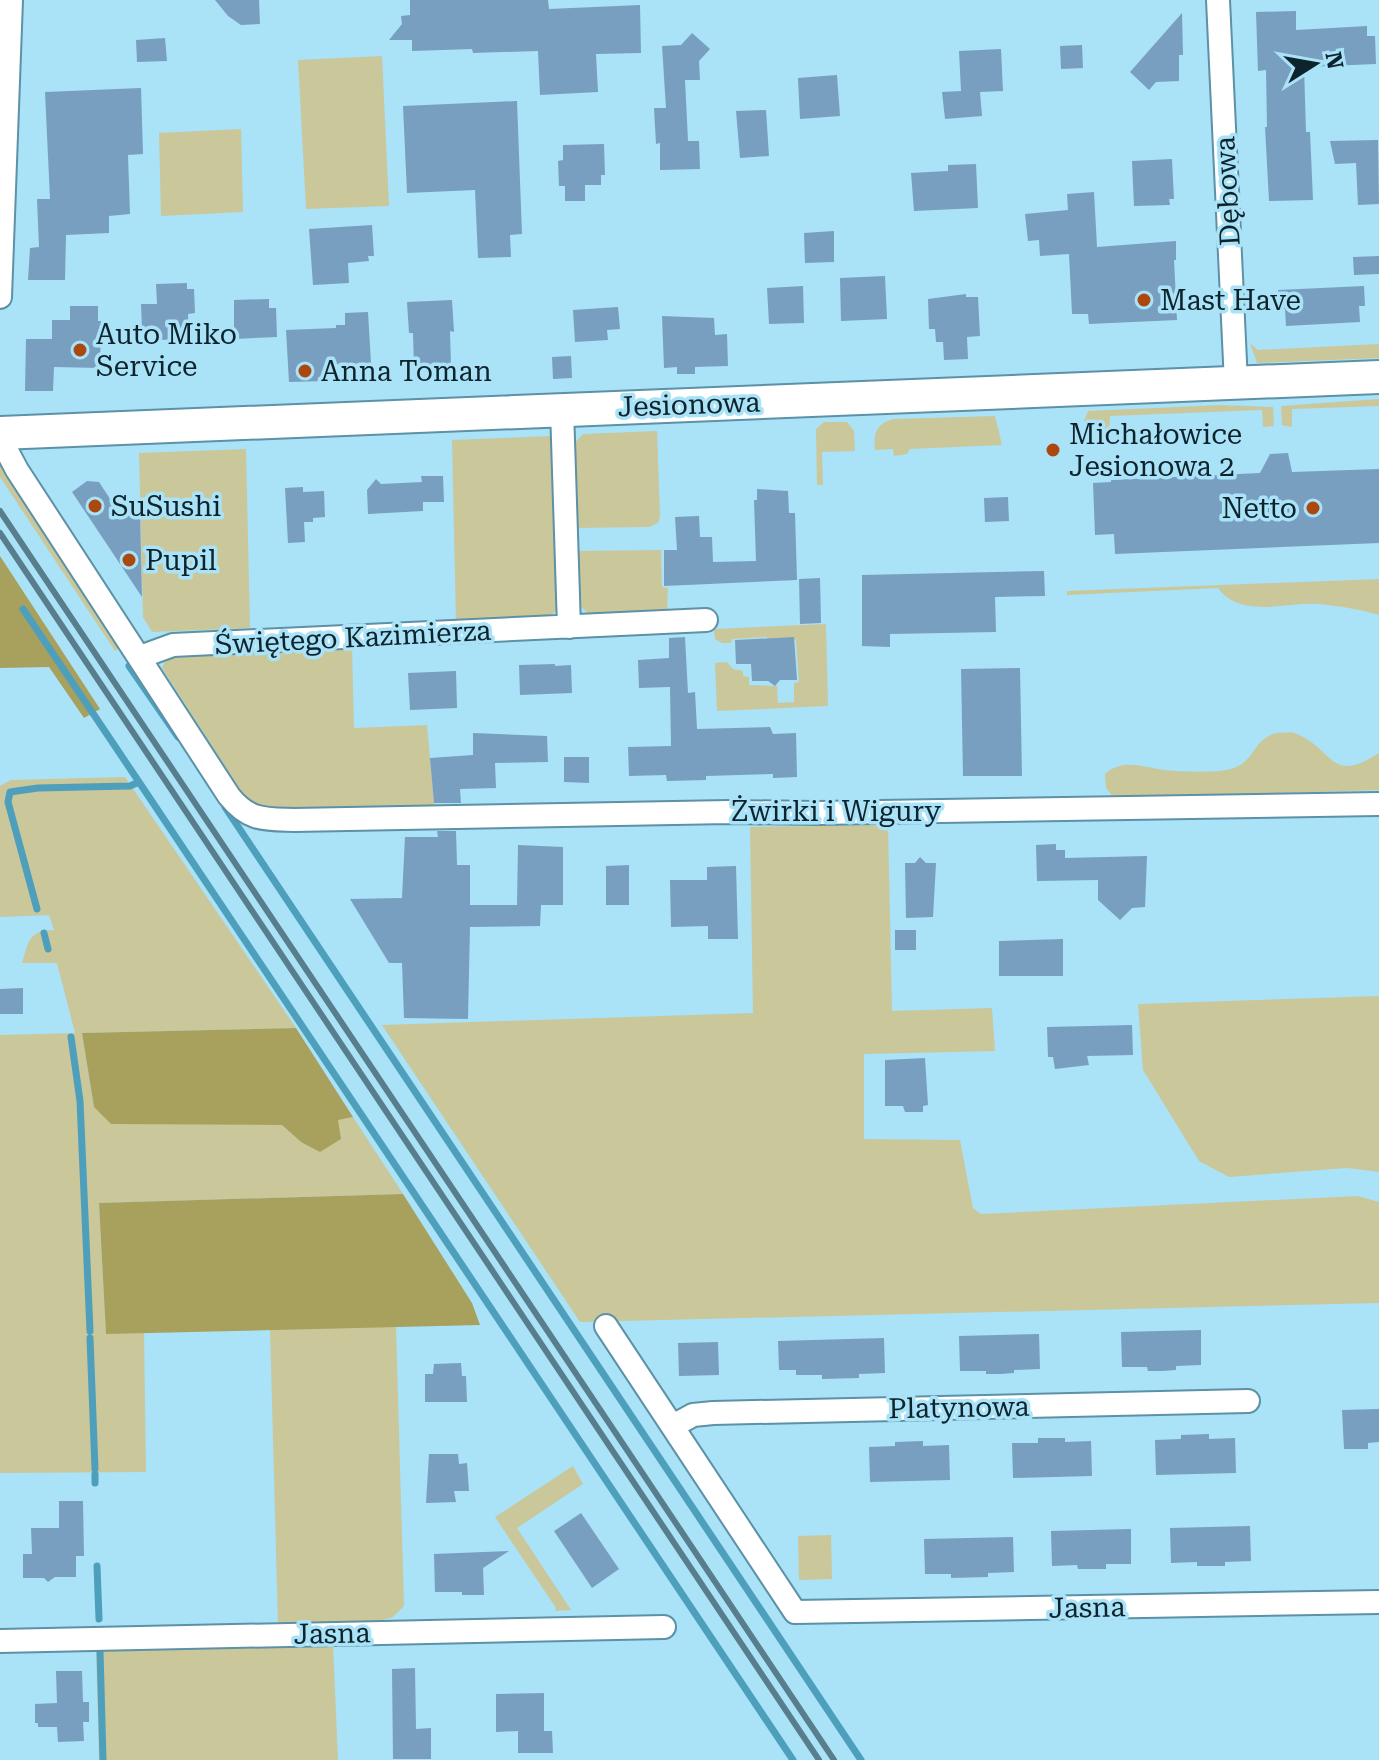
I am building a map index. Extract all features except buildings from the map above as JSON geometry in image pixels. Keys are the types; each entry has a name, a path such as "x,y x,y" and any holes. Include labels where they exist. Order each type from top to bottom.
{"street":[{"path":"0,297 11,0"},
{"name":"Dębowa","path":"1218,0 1236,383"},
{"name":"Jesionowa","path":"0,436 562,409 1379,377"},
{"path":"562,409 569,627"},
{"name":"Żwirki i Wigury","path":"0,436 17,470 240,809 256,818 294,820 1379,804"},
{"name":"Świętego Kazimierza","path":"140,657 173,645 706,620"},
{"path":"606,1326 673,1426"},
{"name":"Platynowa","path":"673,1426 693,1415 713,1413 1248,1401"},
{"name":"Jasna","path":"673,1426 795,1612 1379,1602"},
{"name":"Jasna","path":"0,1641 664,1627"}],"shaded area":[{"path":"382,56 389,206 306,209 298,60"},
{"path":"241,129 243,212 161,216 159,133"},
{"path":"1250,343 1258,350 1379,344 1379,358 1257,363"},
{"path":"1379,399 1379,406 1292,409 1292,427 1282,425 1281,406"},
{"path":"1221,405 1273,407 1274,426 1263,427 1262,410 1110,416 1109,435 1088,434 1084,421 1088,411"},
{"path":"995,416 1002,445 910,449 907,454 894,456 893,449 875,450 877,430 893,419"},
{"path":"824,422 847,422 854,431 855,451 822,452 823,485 817,485 816,429"},
{"path":"657,431 658,523 649,527 575,528 573,445 583,434"},
{"path":"552,436 558,606 554,613 545,617 456,623 452,440"},
{"path":"246,449 250,628 152,632 143,617 139,453"},
{"path":"0,462 123,645 115,651 0,477"},
{"path":"661,550 662,587 668,588 667,611 589,614 577,603 575,551"},
{"path":"0,556 100,709 84,718 49,667 0,668"},
{"path":"1379,579 1379,615 1318,604 1251,606 1228,598 1218,588 1067,595 1067,591"},
{"path":"826,624 828,706 717,711 715,663 727,662 733,669 743,671 743,676 749,677 749,685 777,686 778,703 794,702 794,683 799,682 796,640 768,642 767,637 732,639 731,643 722,643 715,639 714,629"},
{"path":"352,646 354,728 427,725 435,812 272,809 252,803 244,796 162,668 165,661 176,654"},
{"path":"1291,732 1305,738 1340,765 1350,766 1379,753 1379,790 1114,798 1106,788 1105,774 1119,766 1184,771 1231,769 1246,760 1265,738 1275,733"},
{"path":"125,777 296,1028 82,1033 94,1107 282,1125 301,1142 337,1120 353,1117 403,1194 99,1203 106,1333 144,1333 146,1472 0,1473 0,1035 75,1033 57,963 22,963 34,935 54,930 49,915 0,917 0,786 11,780"},
{"path":"888,825 892,1011 992,1008 995,1051 864,1054 864,1139 960,1140 973,1208 981,1214 1358,1196 1379,1202 1379,1303 580,1322 382,1025 753,1013 750,827"},
{"path":"1379,996 1379,1172 1347,1168 1229,1177 1199,1161 1143,1070 1138,1004"},
{"path":"296,1028 353,1117 338,1120 341,1139 320,1152 301,1142 282,1125 111,1124 94,1107 82,1033"},
{"path":"403,1194 472,1303 480,1325 106,1334 99,1203"},
{"path":"396,1326 404,1606 393,1617 376,1622 278,1625 270,1329"},
{"path":"573,1466 583,1484 517,1528 571,1610 555,1611 556,1608 495,1517"},
{"path":"831,1535 832,1579 799,1580 798,1536"},
{"path":"333,1644 338,1760 99,1760 96,1649"}],"waterway":[{"path":"23,609 139,782 130,786 38,788 10,792 8,802 37,909"},
{"path":"129,666 178,737"},
{"path":"139,782 793,1760"},
{"path":"225,807 861,1760"},
{"path":"44,933 48,949"},
{"path":"71,1037 80,1101 90,1331"},
{"path":"90,1338 95,1469"},
{"path":"95,1474 95,1483"},
{"path":"97,1566 99,1619"},
{"path":"100,1650 103,1760"}],"railway":[{"path":"0,511 834,1760"},
{"path":"0,533 819,1760"}],"place":[{"name":"Mast Have","path":"1144,300"},
{"name":"Auto Miko Service","path":"80,350"},
{"name":"Anna Toman","path":"305,371"},
{"name":"Michałowice Jesionowa 2","path":"1053,450"},
{"name":"SuSushi","path":"95,506"},
{"name":"Netto","path":"1313,508"},
{"name":"Pupil","path":"129,560"}]}
